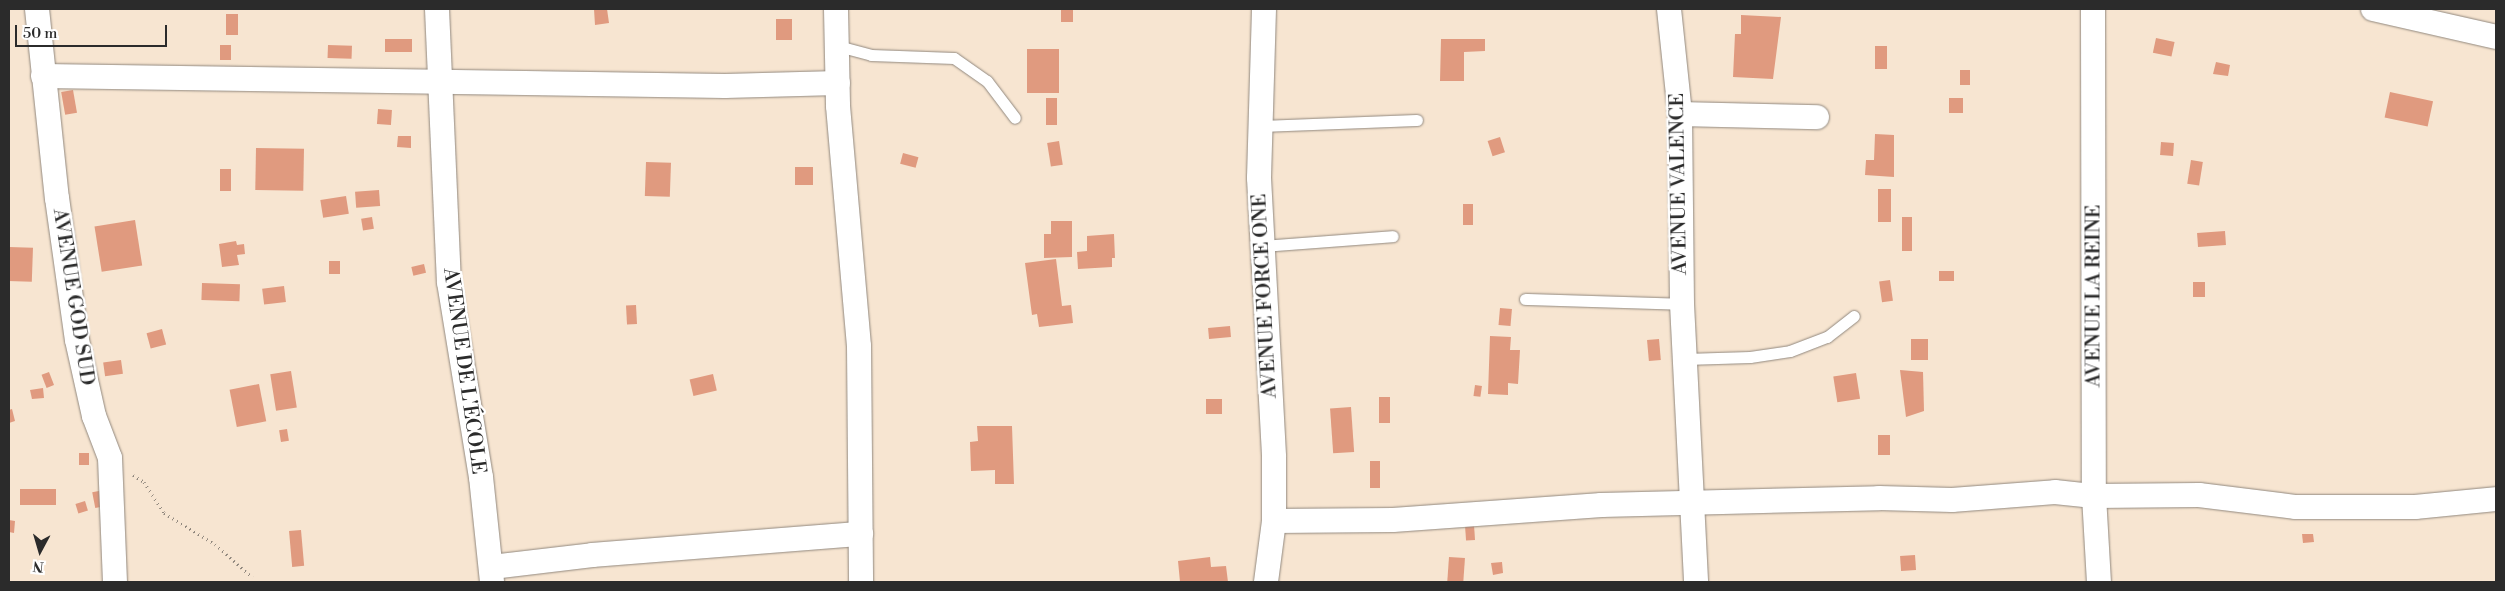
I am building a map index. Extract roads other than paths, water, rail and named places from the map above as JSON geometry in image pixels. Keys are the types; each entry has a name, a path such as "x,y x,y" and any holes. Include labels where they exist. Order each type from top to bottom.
{"street":[{"name":"AVENUE GOD SUD","path":"37,9 43,76 77,340 94,416 110,458 115,582"},
{"name":"AVENUE DE L'ÉCOLE","path":"437,9 442,82 449,282 492,575"},
{"path":"836,9 838,83 859,346 861,582"},
{"name":"AVENUE FORCE ONE","path":"1264,9 1260,126 1262,246 1270,347 1274,521 1266,582"},
{"name":"AVENUE VALENCE","path":"1670,9 1680,114 1682,304 1696,582"},
{"name":"AVENUE LA REINE","path":"2093,9 2094,496 2099,582"},
{"path":"2387,10 2496,37"},
{"path":"43,76 725,86 838,83"},
{"path":"1680,114 1816,117"},
{"path":"1274,521 1393,520 1548,508 1691,502 1879,498 1952,500 2055,492 2094,496 2199,495 2296,507 2343,508 2443,506 2496,499"},
{"path":"492,575 592,555 861,534"}],"lane":[{"path":"838,46 871,55 954,58 987,81 1015,118"},
{"path":"1260,126 1417,120"},
{"path":"1262,246 1393,236"},
{"path":"1525,299 1682,304"},
{"path":"1685,359 1750,357 1790,351 1828,337 1854,316"}]}
